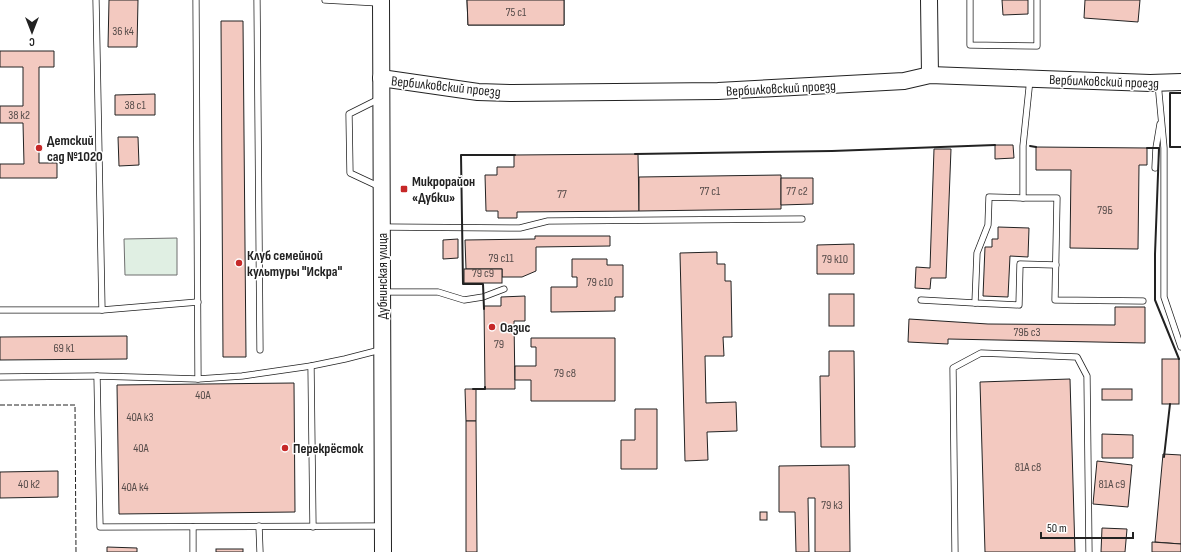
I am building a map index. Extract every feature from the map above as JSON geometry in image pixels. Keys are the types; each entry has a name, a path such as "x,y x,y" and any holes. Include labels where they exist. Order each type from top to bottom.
{"street":[{"path":"929,0 930,74"},
{"name":"Дубнинская улица","path":"381,1 384,552"},
{"name":"Вербилковский проезд","path":"381,78 478,92 512,93 725,91 871,84 904,81 930,74 1030,79 1158,83 1181,82"}],"lane":[{"path":"96,0 102,310"},
{"path":"196,0 198,379"},
{"path":"257,0 260,350"},
{"path":"325,0 381,1"},
{"path":"970,0 970,45 1037,46 1038,0"},
{"path":"1023,198 1023,146 1030,79"},
{"path":"1158,83 1164,148 1164,297 1181,347"},
{"path":"381,98 349,114 350,173 382,188"},
{"path":"1155,168 1156,148 1161,118"},
{"path":"975,303 977,253 988,225 989,197 1057,198 1055,300 1143,301"},
{"path":"382,227 520,228 548,222 802,219"},
{"path":"921,300 1018,304 1020,264 1056,265"},
{"path":"382,292 438,292 464,300 483,297 504,289"},
{"path":"0,310 102,310 198,302"},
{"path":"0,377 97,376 198,379 242,376 311,366 382,350"},
{"path":"956,552 953,368 981,353 1077,357 1087,376 1089,552"},
{"path":"311,366 313,527"},
{"path":"97,376 100,527 383,526"},
{"path":"259,526 260,552"},
{"path":"193,527 193,552"}],"green space":[{"path":"177,238 177,275 125,275 124,239"}],"building":[{"path":"109,0 138,0 137,47 108,47"},
{"path":"467,0 564,0 564,25 468,25"},
{"path":"467,0 564,0 564,25 468,25"},
{"path":"1002,0 1028,0 1028,14 1003,15"},
{"path":"1085,0 1140,0 1138,22 1084,18"},
{"path":"221,21 243,21 246,357 223,357"},
{"path":"0,51 54,51 54,67 39,67 39,163 57,163 57,178 0,178 0,164 24,164 23,123 0,123 0,106 23,106 23,67 0,67"},
{"path":"155,94 155,115 115,115 115,95"},
{"path":"118,137 138,137 139,165 119,166"},
{"path":"995,145 1013,145 1014,158 995,159"},
{"path":"1036,147 1147,148 1147,165 1139,165 1138,249 1070,248 1071,170 1036,170"},
{"path":"934,149 951,149 946,278 931,278 930,289 915,288 916,267 930,268"},
{"path":"638,154 639,211 517,212 517,218 498,218 498,211 486,211 485,175 497,175 497,167 514,167 514,155"},
{"path":"781,175 781,209 639,211 639,177"},
{"path":"781,178 813,178 813,204 781,205"},
{"path":"998,227 1029,228 1028,257 1010,256 1008,297 983,296 985,247 992,247 992,239 998,239"},
{"path":"535,236 610,236 610,246 536,247 536,271 522,277 502,277 502,269 466,269 465,240 535,239"},
{"path":"458,239 458,258 443,259 443,240"},
{"path":"854,244 854,274 817,274 817,245"},
{"path":"717,252 717,264 725,264 725,281 731,281 732,337 723,337 724,356 705,356 706,403 736,402 737,431 707,432 708,460 685,461 680,253"},
{"path":"572,259 607,259 607,265 623,265 623,297 615,297 615,311 551,312 551,287 577,287 577,277 572,277"},
{"path":"464,269 502,269 502,283 464,283"},
{"path":"829,294 854,294 854,326 829,326"},
{"path":"525,296 525,321 514,321 515,389 485,389 484,306 501,306 501,297"},
{"path":"1115,307 1145,307 1145,343 948,339 948,344 908,342 909,319 988,324 1115,325"},
{"path":"127,336 127,359 0,360 0,337"},
{"path":"531,338 615,338 615,401 531,401 531,380 515,380 515,366 536,366 536,347 531,347"},
{"path":"829,351 854,351 855,447 821,447 820,376 829,376"},
{"path":"1162,359 1179,359 1179,404 1162,404"},
{"path":"1070,379 1075,552 985,552 980,382"},
{"path":"294,383 295,512 119,514 117,385"},
{"path":"465,389 476,389 476,421 466,421"},
{"path":"1102,389 1132,389 1132,400 1102,400"},
{"path":"635,409 657,409 657,469 621,469 621,440 635,440"},
{"path":"466,421 476,421 477,552 466,552"},
{"path":"1102,434 1133,435 1133,458 1102,458"},
{"path":"1163,454 1181,455 1181,544 1155,542"},
{"path":"1097,461 1132,465 1128,507 1093,504"},
{"path":"849,465 850,552 815,552 815,498 808,498 809,552 796,552 795,512 779,512 779,466"},
{"path":"58,471 58,497 0,498 0,472"},
{"path":"760,512 767,512 767,520 760,520"},
{"path":"1102,528 1127,529 1125,552 1101,552"},
{"path":"1152,542 1181,544 1181,552 1152,552"},
{"path":"107,547 137,548 137,552 107,552"},
{"path":"216,549 243,549 243,552 216,552"}],"fence":[{"path":"0,405 75,405 76,552"}],"wall":[{"path":"1181,93 1170,93 1170,147 1181,147"},
{"path":"635,154 832,151 995,145"},
{"path":"1030,146 1036,147"},
{"path":"1147,148 1159,148 1155,254 1155,300 1179,359"},
{"path":"484,309 483,284 463,284 461,155 515,155"},
{"path":"473,389 485,389 485,387"},
{"path":"1164,457 1170,404"}],"place":[{"name":"Детский сад №1020","path":"39,148"},
{"name":"Микрорайон «Дубки»","path":"404,189"},
{"name":"Клуб семейной культуры \"Искра\"","path":"239,263"},
{"name":"Оазис","path":"492,327"},
{"name":"Перекрёсток","path":"285,448"}]}
